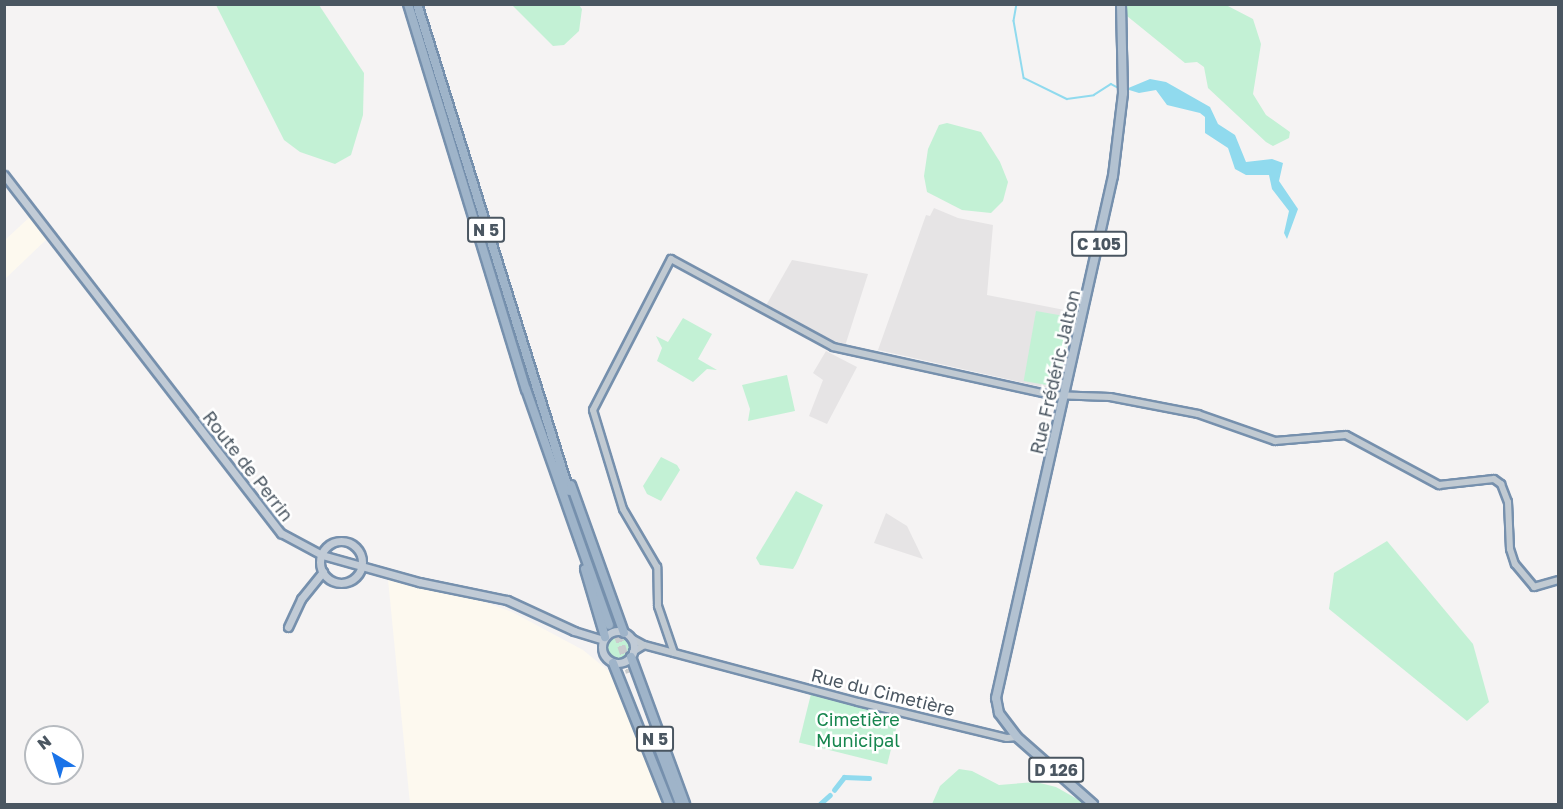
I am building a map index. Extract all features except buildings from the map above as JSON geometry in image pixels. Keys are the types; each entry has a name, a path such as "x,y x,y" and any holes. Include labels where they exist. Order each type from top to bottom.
{"highway":[{"name":"N 5","path":"408,4 526,389 554,457"},
{"name":"N 5","path":"417,4 554,457 612,624"},
{"path":"554,457 628,635"},
{"path":"554,457 604,638"},
{"path":"632,655 683,803"},
{"path":"613,663 671,804"},
{"name":"N 5","path":"671,804 628,674 683,803"}],"main road":[{"name":"Rue Frédéric Jalton","path":"1017,737 999,712 997,689 1113,176 1123,89 1121,4"},
{"name":"Route de Perrin","path":"4,175 256,506 281,533 322,555 507,600 574,631 604,638"},
{"path":"307,592 331,580 349,581 362,566 358,550 346,542 330,545 322,555 323,572 331,580"},
{"path":"288,627 307,592 323,572"},
{"path":"612,632 628,635 632,655 621,663 613,663 603,655 604,638 612,632"},
{"name":"D 126","path":"1017,737 1093,804"}],"street":[{"path":"674,653 658,606 657,567 623,509 593,414 612,368 670,259 833,347 1024,389 1110,397 1198,414 1275,441 1352,437 1439,485 1494,479 1501,484 1508,502 1511,556 1534,587 1558,580"},
{"name":"Rue du Cimetière","path":"628,635 644,645 674,653 970,730 1017,737"},
{"path":"632,655 644,645"}],"shaded area":[{"path":"934,208 958,218 993,225 987,295 1080,313 1064,392 878,350 926,215 930,216"},
{"path":"33,214 50,236 5,279 5,240"},
{"path":"792,260 868,274 845,346 822,340 764,309"},
{"path":"826,351 857,367 827,424 809,416 823,380 813,373"},
{"path":"886,513 907,526 923,559 874,543"},
{"path":"388,579 471,597 512,612 583,650 610,672 618,680 664,804 410,804"}],"green space":[{"path":"216,5 319,5 364,73 363,115 351,155 335,164 300,152 284,140"},
{"path":"512,5 579,5 582,9 579,31 564,45 553,46"},
{"path":"1127,5 1226,5 1253,19 1261,44 1253,94 1266,115 1290,132 1289,138 1273,146 1266,142 1208,88 1204,67 1197,62 1185,63 1127,16"},
{"path":"947,123 981,132 1000,162 1008,182 1003,201 991,213 962,210 927,192 924,176 928,149 939,125"},
{"path":"1036,311 1071,317 1059,387 1024,381"},
{"path":"683,318 712,334 698,359 717,370 707,369 693,382 657,361 662,348 656,336 668,342"},
{"path":"787,375 795,411 748,421 750,409 742,385"},
{"path":"661,457 677,465 680,470 661,501 647,494 643,486"},
{"path":"796,491 823,505 796,564 793,569 760,565 756,558"},
{"path":"1387,541 1473,644 1489,702 1467,721 1329,609 1334,573"},
{"path":"619,635 628,639 632,648 628,657 619,661 610,657 606,648 610,639"},
{"name":"Cimetière Municipal","path":"812,690 900,712 887,764 799,742"},
{"path":"959,769 972,771 999,785 1036,782 1056,787 1086,804 932,804 940,786"}],"water":[{"path":"1150,79 1166,82 1210,107 1218,124 1235,135 1246,162 1272,159 1283,163 1279,181 1298,209 1287,239 1284,233 1289,211 1272,189 1269,175 1246,175 1235,169 1228,148 1205,133 1205,117 1200,113 1167,105 1156,90 1139,93 1126,89"}],"waterway":[{"path":"1017,4 1014,21 1024,78 1067,99 1094,95 1111,84 1119,88"},
{"path":"834,790 844,777 869,778"},
{"path":"820,804 830,795"}],"tunnel":[{"path":"614,623 630,673"}]}
